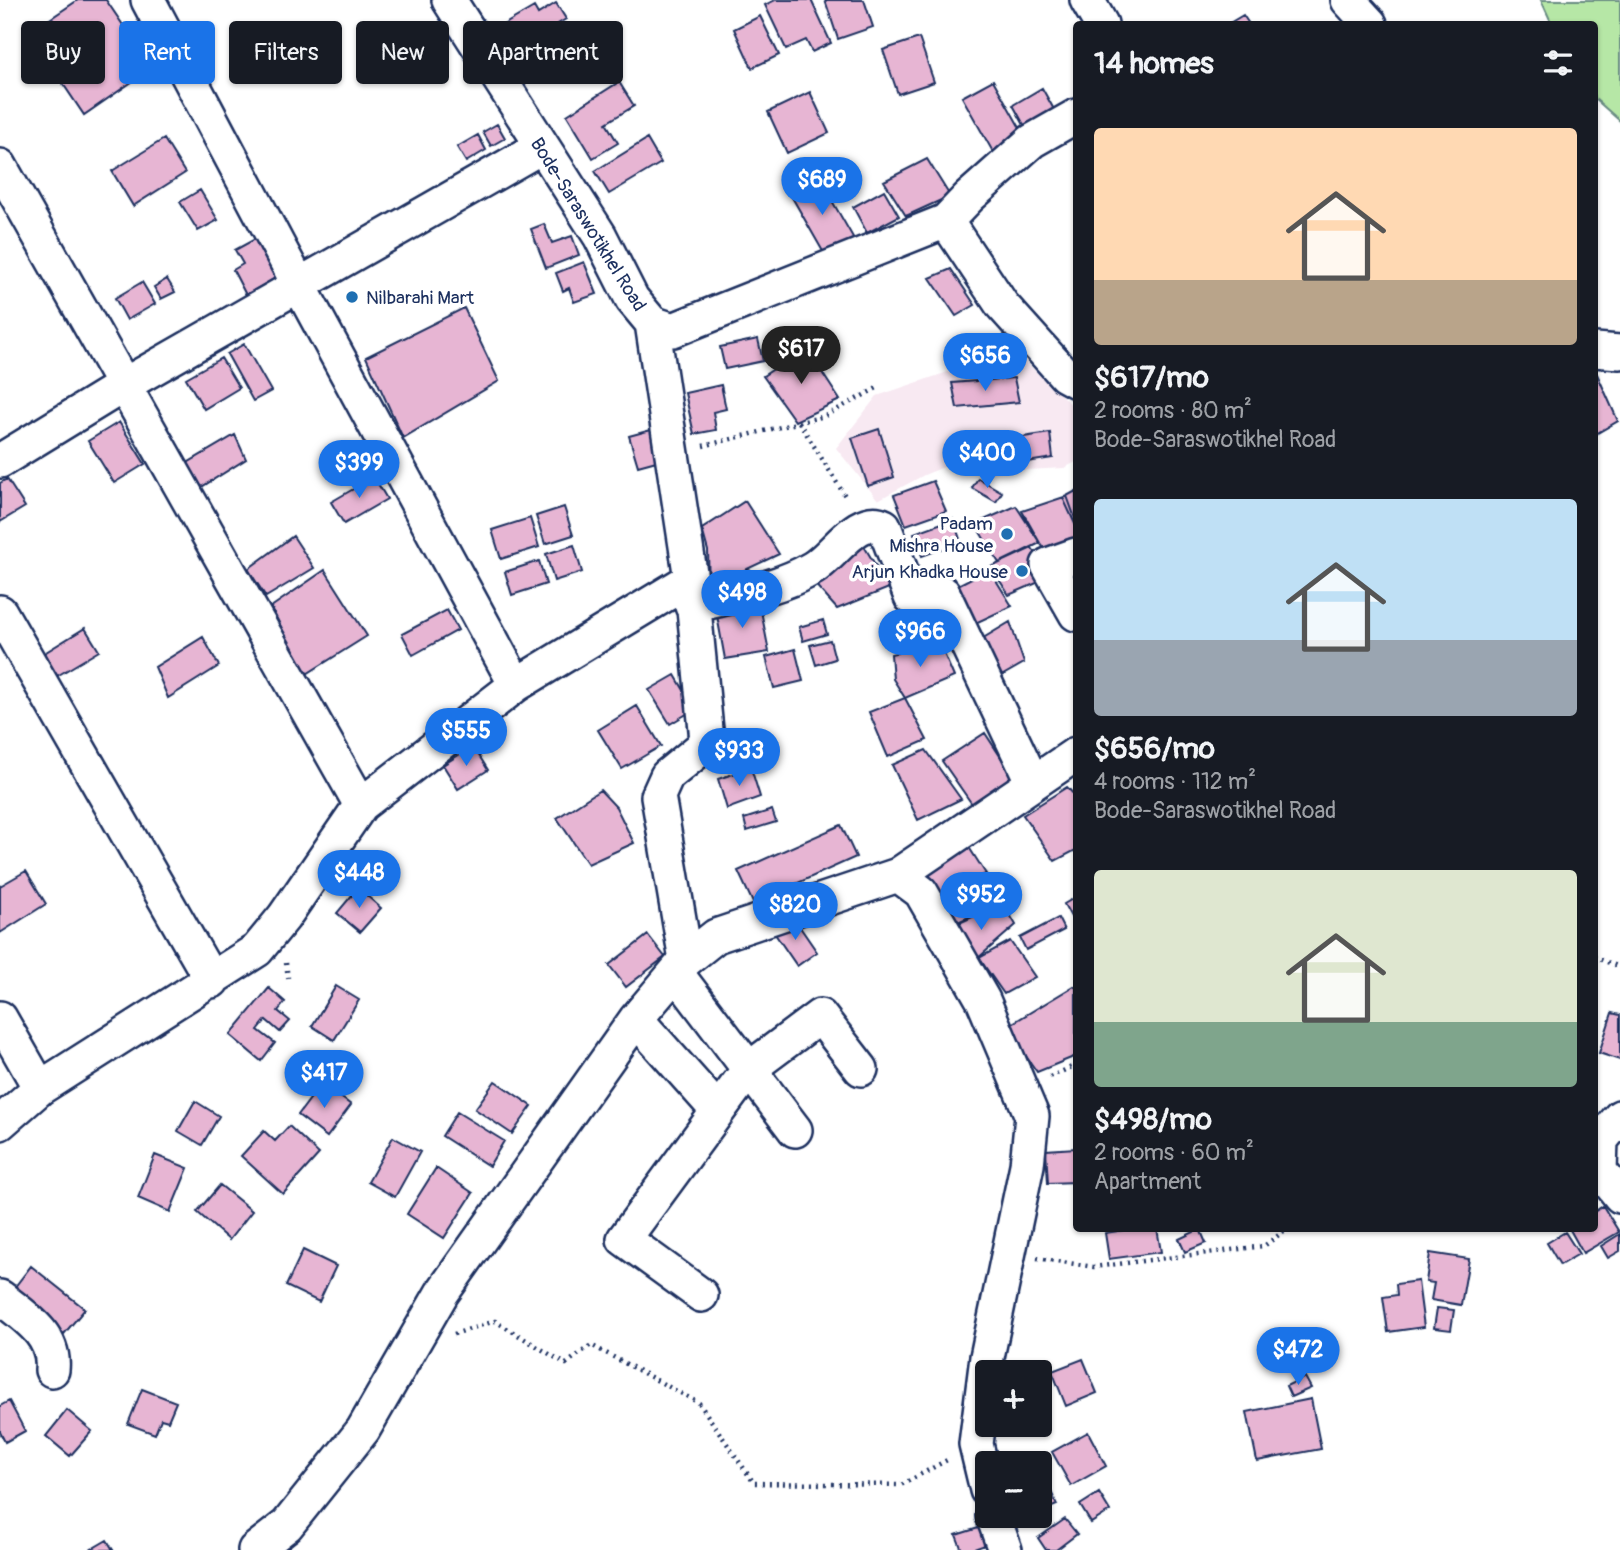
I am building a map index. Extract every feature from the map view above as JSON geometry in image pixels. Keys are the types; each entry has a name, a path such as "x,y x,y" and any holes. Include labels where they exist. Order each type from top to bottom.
{"street":[{"path":"148,0 516,685"},
{"name":"Bode-Saraswotikhel Road","path":"449,0 600,236 632,299 652,323 673,330 946,221"},
{"path":"1087,0 1099,21"},
{"path":"1348,0 1367,21"},
{"path":"1073,118 1032,141 946,221 1002,305 1065,375 1073,379"},
{"path":"0,461 124,385 541,147"},
{"path":"0,166 361,805"},
{"path":"652,323 692,592 707,740 667,776 658,796 681,967 749,1069 795,1130"},
{"path":"1598,350 1620,352"},
{"path":"0,1123 40,1088 257,950 284,917 361,805 516,685 692,592 770,586 814,568 863,524 876,522 884,526 911,597 943,593 1033,783"},
{"path":"1056,556 1048,565 1073,609"},
{"path":"0,612 212,981"},
{"path":"255,1550 287,1525 363,1430 442,1293 636,1019 681,967 716,936 898,875 1073,756"},
{"path":"898,875 921,892 983,1000 1032,1116 1027,1165 987,1357 976,1444 978,1451"},
{"path":"701,1294 624,1239 749,1069 820,1016 861,1069"},
{"path":"0,1018 40,1088"},
{"path":"636,1019 718,1111"},
{"path":"1620,1117 1601,1140 1600,1171 1620,1196"},
{"path":"0,1297 40,1329 54,1357 52,1370"},
{"path":"997,1528 1005,1550"}],"path":[{"path":"672,453 825,416 877,388"},
{"path":"799,422 863,524"},
{"path":"1598,959 1620,967"},
{"path":"1008,1254 1094,1267 1264,1246 1282,1232"},
{"path":"442,1293 445,1337 495,1321 566,1364 591,1345 699,1403 754,1483 901,1485 976,1444"}],"shaded area":[{"path":"1013,350 1073,406 1073,464 1064,468 990,472 956,462 924,475 878,500 836,448 877,396"}],"green space":[{"path":"1541,0 1620,0 1620,121 1598,102 1598,21 1551,21"}],"building":[{"path":"78,0 106,0 120,21 119,84 129,84 84,115 63,84 105,84 105,21 47,21"},
{"path":"775,0 811,0 831,43 812,52 806,40 786,49 765,5"},
{"path":"825,0 864,0 873,27 838,39"},
{"path":"556,3 566,19 510,21 534,7 538,14"},
{"path":"1243,15 1247,21 1233,21"},
{"path":"760,16 779,55 752,68 734,29"},
{"path":"919,38 934,82 898,94 883,50"},
{"path":"993,80 1028,142 997,159 962,97"},
{"path":"616,84 620,84 634,106 606,123 618,143 593,158 567,115"},
{"path":"1042,88 1057,115 1028,132 1013,105"},
{"path":"810,92 829,133 787,153 768,112"},
{"path":"497,124 505,138 491,146 483,132"},
{"path":"478,135 486,150 466,162 457,147"},
{"path":"164,139 185,173 133,206 112,171"},
{"path":"647,139 661,163 609,194 595,171"},
{"path":"927,159 950,196 906,216 884,181"},
{"path":"807,172 817,188 823,185 858,246 829,262 785,185"},
{"path":"200,190 218,220 198,231 180,202"},
{"path":"884,190 899,216 867,233 853,207"},
{"path":"544,224 552,243 572,236 579,255 546,268 531,229"},
{"path":"255,239 277,277 246,295 233,270 243,264 235,250"},
{"path":"584,262 597,294 574,302 569,288 563,291 556,273"},
{"path":"951,269 975,305 956,316 930,278"},
{"path":"167,279 175,292 161,299 154,287"},
{"path":"142,282 155,304 127,320 115,298"},
{"path":"464,308 499,381 403,438 366,357"},
{"path":"758,339 763,361 725,369 720,347"},
{"path":"244,344 271,391 253,401 227,354"},
{"path":"806,348 840,400 795,421 763,376"},
{"path":"221,358 239,388 204,409 186,378"},
{"path":"1598,376 1618,421 1598,433"},
{"path":"1014,378 1019,402 957,408 952,383"},
{"path":"721,385 726,409 713,412 716,430 694,434 685,393"},
{"path":"119,422 145,464 114,483 88,441"},
{"path":"879,429 894,477 868,486 852,438"},
{"path":"651,430 660,460 638,466 629,436"},
{"path":"1050,433 1053,458 988,468 984,443"},
{"path":"235,435 246,459 192,493 179,468"},
{"path":"374,477 387,499 344,524 331,502"},
{"path":"978,478 1002,492 996,502 972,488"},
{"path":"7,479 25,507 0,522 0,483"},
{"path":"933,481 946,511 906,525 894,495"},
{"path":"1073,493 1073,520 1063,498"},
{"path":"1067,496 1073,513 1073,552 1053,560 1022,511"},
{"path":"745,501 779,554 709,587 708,551 702,529"},
{"name":"Padam Mishra House","path":"1016,506 1040,543 999,563 975,524"},
{"path":"564,507 573,535 545,544 536,516"},
{"path":"530,518 539,547 501,559 492,530"},
{"path":"953,519 961,542 922,556 914,533"},
{"path":"293,536 314,568 266,597 248,569"},
{"path":"861,541 889,588 837,609 813,582"},
{"path":"574,545 582,572 554,581 546,554"},
{"name":"Arjun Khadka House","path":"1032,548 1053,576 1009,595 991,567"},
{"path":"539,561 546,584 512,595 505,572"},
{"path":"989,569 1012,606 969,626 946,591"},
{"path":"325,570 367,636 305,675 271,607"},
{"path":"759,600 769,652 725,659 716,610"},
{"path":"923,606 933,633 902,644 892,617"},
{"path":"447,610 458,630 413,655 402,634"},
{"path":"823,620 827,634 803,641 799,627"},
{"path":"1010,622 1024,663 996,679 970,646"},
{"path":"85,628 99,651 47,682 33,660"},
{"path":"203,637 219,666 168,698 155,667"},
{"path":"830,640 835,659 816,665 810,645"},
{"path":"939,642 954,677 905,698 893,679 891,654"},
{"path":"795,649 803,681 774,688 766,657"},
{"path":"675,675 695,709 670,724 649,690"},
{"path":"905,698 927,740 888,757 869,712"},
{"path":"637,706 661,746 622,769 598,730"},
{"path":"985,733 1019,785 974,807 942,761"},
{"path":"473,746 488,770 458,789 443,765"},
{"path":"926,750 961,799 918,820 892,765"},
{"path":"751,768 760,797 727,809 718,779"},
{"path":"1067,787 1073,794 1073,852 1055,861 1023,815"},
{"path":"600,790 616,807 634,843 588,864 557,818"},
{"path":"772,810 776,822 747,831 744,819"},
{"path":"841,825 856,857 753,903 738,871"},
{"path":"965,841 986,874 927,901 914,872"},
{"path":"26,871 46,904 0,933 0,886"},
{"path":"986,874 1003,902 944,928 927,901"},
{"path":"358,888 381,908 360,932 337,913"},
{"path":"1073,899 1073,920 1064,904"},
{"path":"1003,903 1016,925 969,966 944,930"},
{"path":"793,917 817,952 797,966 773,931"},
{"path":"1058,918 1064,930 1026,950 1020,938"},
{"path":"648,935 665,957 626,987 609,965"},
{"path":"1010,941 1035,977 1004,994 979,958"},
{"path":"336,986 359,1000 334,1040 312,1026"},
{"path":"1073,987 1073,1057 1037,1072 1006,1027"},
{"path":"269,988 285,1002 278,1011 290,1021 280,1032 266,1020 258,1030 275,1043 261,1061 230,1035"},
{"path":"1612,1013 1620,1015 1620,1060 1599,1053"},
{"path":"495,1081 532,1106 512,1134 475,1109"},
{"path":"322,1083 351,1105 327,1137 298,1115"},
{"path":"195,1101 219,1116 202,1145 178,1131"},
{"path":"457,1112 504,1141 489,1166 442,1136"},
{"path":"289,1126 319,1154 283,1194 241,1156 264,1131 275,1141"},
{"path":"393,1137 420,1152 395,1197 368,1182"},
{"path":"1073,1148 1073,1182 1048,1183 1046,1150"},
{"path":"155,1155 188,1168 170,1212 138,1198"},
{"path":"436,1168 473,1193 444,1238 407,1214"},
{"path":"220,1185 252,1211 229,1240 197,1212"},
{"path":"1603,1206 1619,1232 1583,1253 1571,1232 1598,1232 1598,1209"},
{"path":"1158,1232 1161,1252 1109,1259 1105,1233"},
{"path":"1194,1232 1201,1232 1206,1243 1185,1252 1179,1239"},
{"path":"1565,1232 1579,1254 1560,1265 1547,1243"},
{"path":"1620,1234 1620,1251 1608,1258 1601,1246"},
{"path":"303,1250 336,1266 319,1302 286,1286"},
{"path":"1430,1253 1469,1259 1461,1305 1431,1300 1434,1283 1426,1282"},
{"path":"31,1266 85,1309 64,1334 11,1292"},
{"path":"1418,1281 1424,1327 1388,1332 1383,1297 1397,1295 1396,1284"},
{"path":"1437,1308 1454,1310 1451,1330 1434,1328"},
{"path":"1083,1359 1097,1393 1066,1406 1052,1371"},
{"path":"1305,1377 1311,1388 1291,1397 1286,1386"},
{"path":"142,1389 176,1402 168,1421 161,1419 155,1434 128,1424"},
{"path":"1311,1399 1321,1449 1257,1461 1247,1412"},
{"path":"9,1401 25,1431 5,1442 0,1432 0,1406"},
{"path":"67,1410 92,1431 70,1456 46,1436"},
{"path":"1088,1432 1106,1466 1071,1486 1052,1452"},
{"path":"1099,1493 1110,1511 1091,1523 1080,1505"},
{"path":"1052,1494 1057,1505 1052,1507"},
{"path":"1065,1519 1077,1534 1056,1550 1046,1550 1038,1538"},
{"path":"986,1528 991,1543 971,1550 962,1550 956,1535"},
{"path":"107,1540 113,1550 90,1550"}],"place":[{"name":"Nilbarahi Mart","path":"352,297"},
{"name":"Padam Mishra House","path":"1007,534"},
{"name":"Arjun Khadka House","path":"1022,571"}]}
